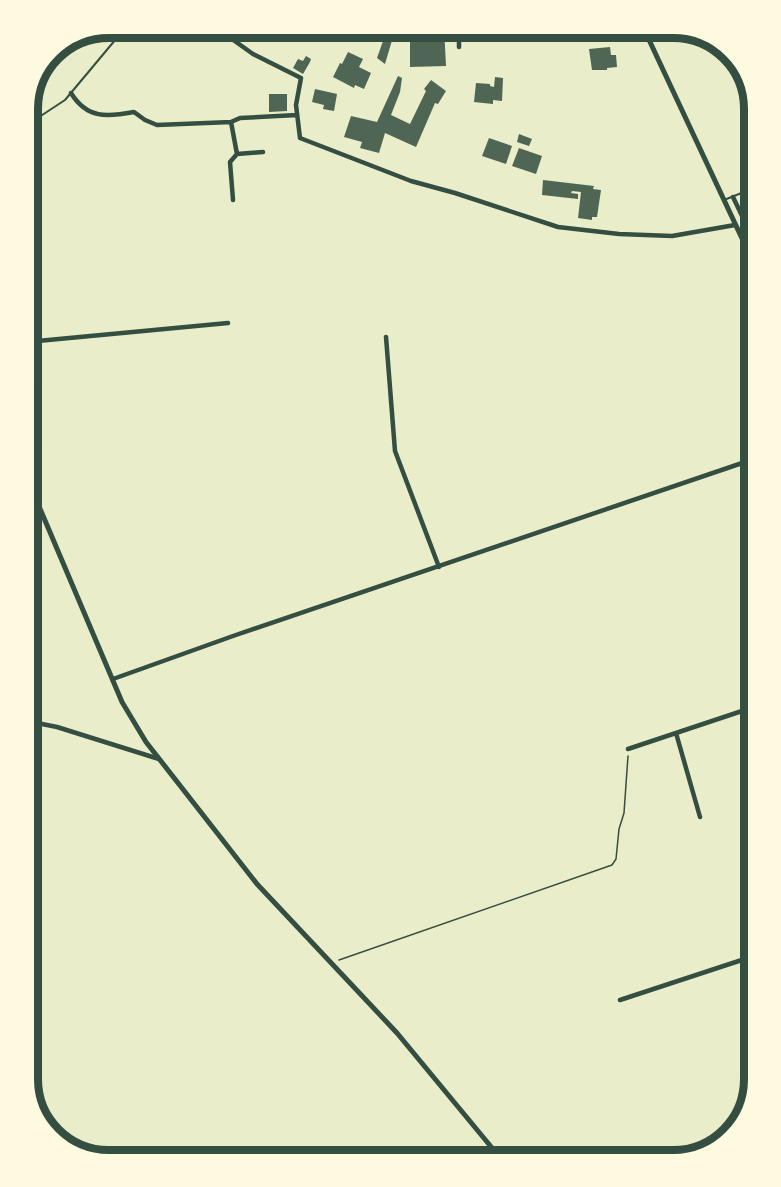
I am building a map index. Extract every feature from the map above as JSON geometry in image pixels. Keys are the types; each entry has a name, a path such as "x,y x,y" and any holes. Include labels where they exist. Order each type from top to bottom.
{"street":[{"path":"230,38 253,54 301,78 296,105 300,138 411,181 558,227 619,234 672,236 735,225"},
{"path":"459,38 459,47"},
{"path":"648,38 744,243"},
{"path":"71,93 78,105 95,114 115,115 134,112 157,125 231,122 240,118 297,115"},
{"path":"231,122 237,154"},
{"path":"233,200 230,162 237,154 263,152"},
{"path":"734,197 744,219"},
{"path":"38,341 228,323"},
{"path":"386,337 395,451 439,567"},
{"path":"112,679 744,462"},
{"path":"38,504 122,702 159,759 257,884 397,1033 493,1150"},
{"path":"628,749 744,710"},
{"path":"38,724 57,727 159,759"},
{"path":"676,733 700,817"},
{"path":"620,1000 744,959"}],"lane":[{"path":"38,117 71,93 117,38"},
{"path":"724,200 744,192"}],"path":[{"path":"331,963 612,865 624,813 628,749"}],"building":[{"path":"384,38 393,38 385,64 377,58"},
{"path":"410,38 445,38 446,66 410,67"},
{"path":"610,47 611,55 616,55 617,67 592,70 589,49"},
{"path":"348,52 363,59 359,67 371,73 364,89 355,85 354,88 333,77"},
{"path":"306,56 311,59 303,74 293,68 298,59 303,61"},
{"path":"398,76 402,78 400,92 391,115 410,124 426,91 424,89 431,80 446,91 438,104 435,103 416,147 385,133 379,153 360,148 362,142 344,137 351,116 377,122"},
{"path":"495,77 503,78 502,101 493,100 493,104 474,102 476,83 490,84 494,87"},
{"path":"315,89 337,94 334,111 323,109 324,105 312,102"},
{"path":"269,94 287,94 287,111 269,112"},
{"path":"519,134 532,139 529,146 517,142"},
{"path":"489,138 512,146 506,164 482,156"},
{"path":"519,148 542,156 536,174 512,166"},
{"path":"543,180 594,186 593,189 601,190 597,217 592,217 592,220 578,218 581,192 572,191 571,193 578,194 578,199 542,195"}]}
